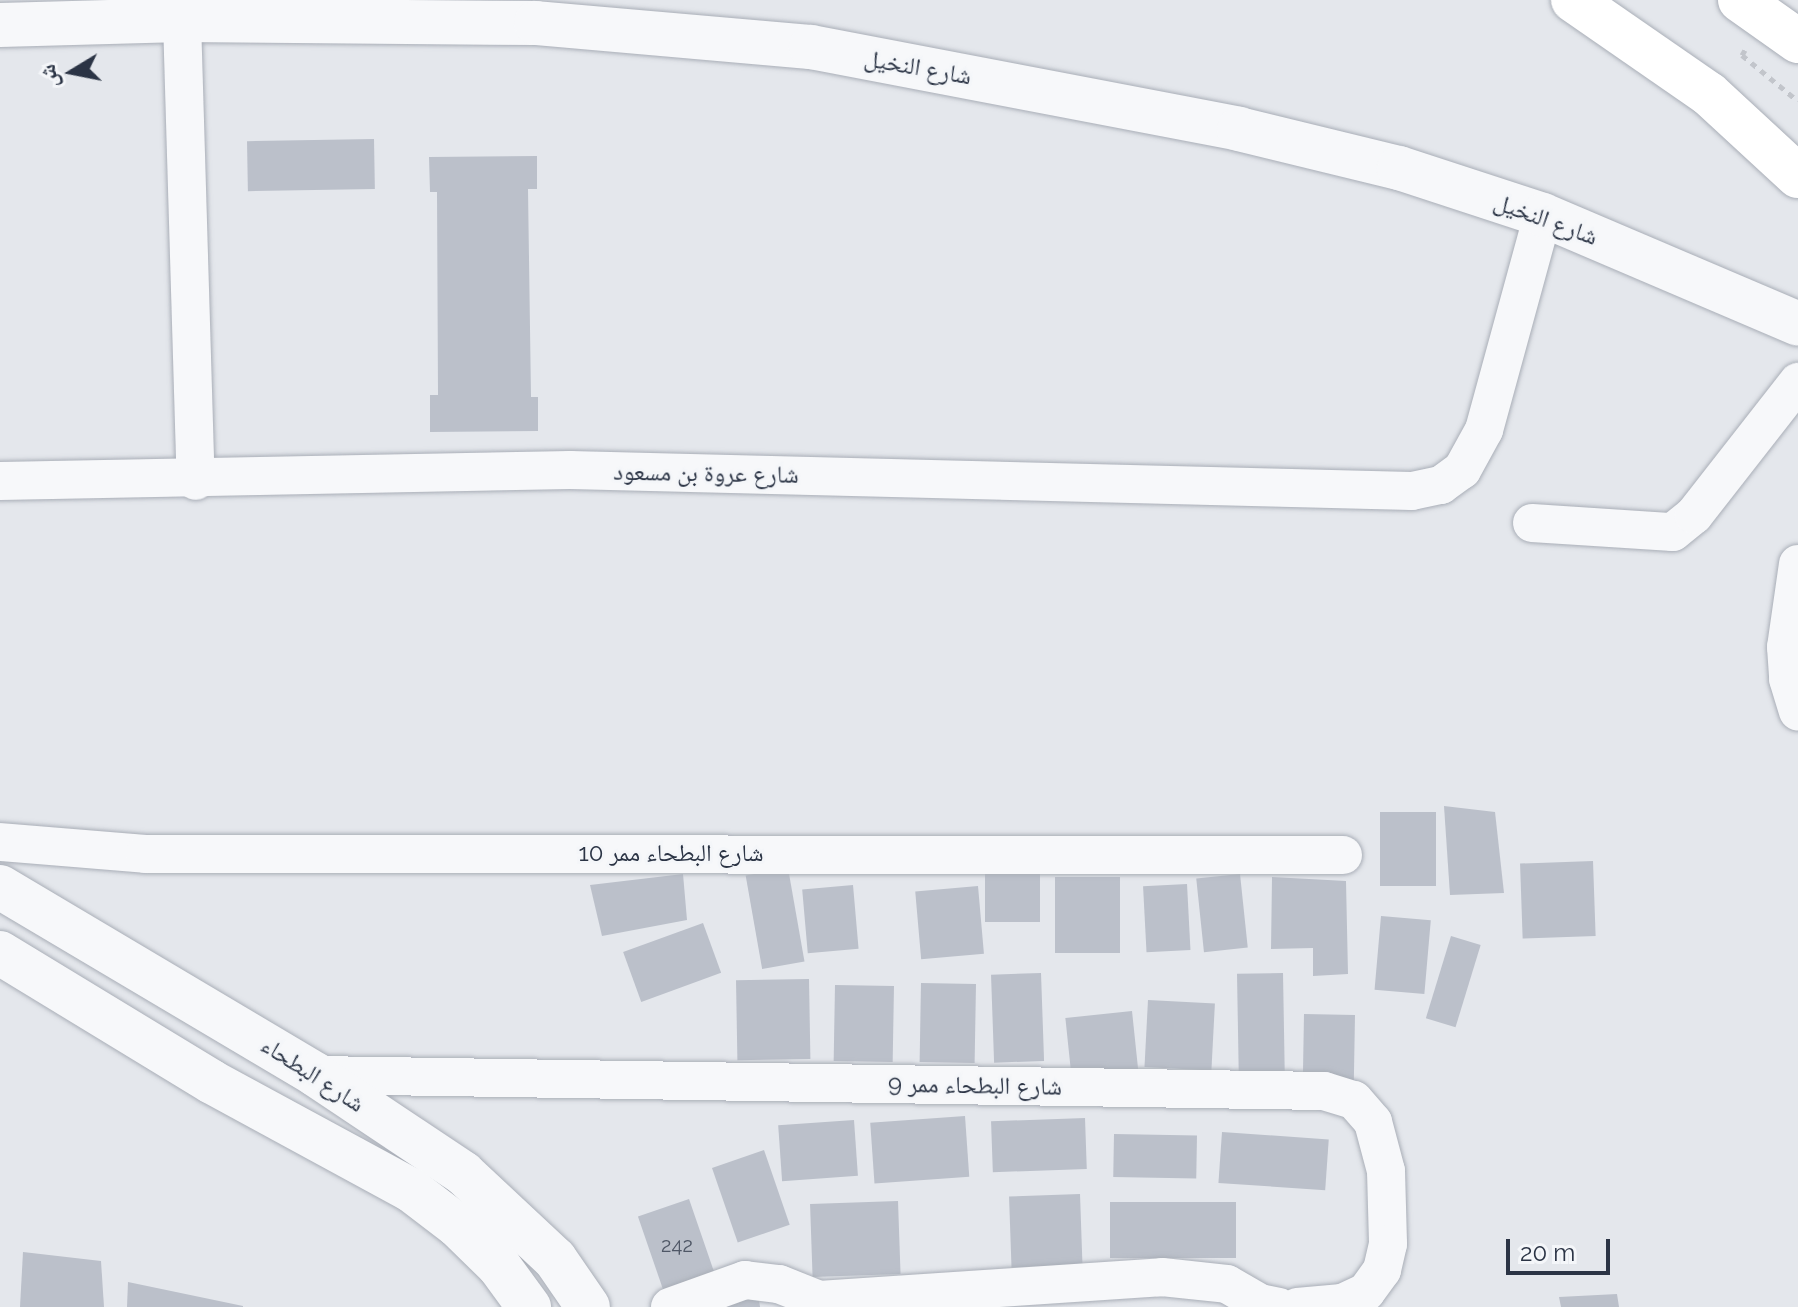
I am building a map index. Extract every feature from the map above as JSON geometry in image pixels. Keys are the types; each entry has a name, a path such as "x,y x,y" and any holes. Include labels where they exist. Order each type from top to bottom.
{"main road":[{"path":"1573,0 1709,94 1798,176"},
{"path":"1740,0 1798,41"}],"street":[{"name":"شارع النخيل","path":"0,25 182,20 536,23 811,47 1239,129 1399,168 1543,215 1798,324"},
{"path":"182,20 196,481"},
{"name":"شارع عروة بن مسعود","path":"0,481 196,481 570,470 1412,491 1441,485 1462,470 1484,430 1543,215"},
{"path":"1532,523 1673,532 1694,515 1798,382"},
{"path":"1798,564 1786,647 1788,679 1798,712"},
{"name":"شارع البطحاء ممر 10","path":"0,842 145,854 1343,855"},
{"name":"شارع البطحاء","path":"0,887 316,1075 463,1173 555,1259 588,1307"},
{"path":"0,953 212,1082 411,1190 457,1225 499,1266 529,1307"},
{"name":"شارع البطحاء ممر 9","path":"316,1075 1324,1091 1354,1100 1373,1122 1386,1171 1388,1244 1382,1270 1366,1292 1342,1303 1297,1307"},
{"path":"670,1307 745,1280 771,1282 819,1300 1107,1293 1207,1280 1266,1306"}],"path":[{"path":"1742,55 1798,101"}],"building":[{"path":"374,139 375,189 248,191 247,141"},
{"path":"537,156 537,189 528,189 531,397 538,397 538,431 430,432 430,395 438,395 437,192 430,192 429,157"},
{"path":"1444,806 1495,812 1504,893 1450,895"},
{"path":"1380,812 1436,812 1436,886 1380,886"},
{"path":"1593,861 1596,936 1523,939 1520,864"},
{"path":"788,868 804,962 762,969 746,875"},
{"path":"985,871 1040,871 1040,922 985,922"},
{"path":"683,874 687,920 602,936 590,885"},
{"path":"1240,874 1248,948 1204,952 1196,879"},
{"path":"1055,877 1120,877 1120,953 1055,953"},
{"path":"1272,877 1346,881 1348,974 1313,976 1313,948 1271,949"},
{"path":"1187,884 1190,950 1147,952 1143,886"},
{"path":"853,885 859,949 808,953 802,889"},
{"path":"978,886 984,954 921,959 915,891"},
{"path":"1381,916 1431,920 1424,994 1375,990"},
{"path":"703,923 721,973 641,1002 623,952"},
{"path":"1451,936 1481,945 1456,1027 1426,1018"},
{"path":"1041,973 1044,1061 994,1063 991,975"},
{"path":"1283,973 1285,1075 1239,1076 1237,974"},
{"path":"809,979 810,1059 737,1060 736,980"},
{"path":"921,983 976,984 975,1063 920,1062"},
{"path":"835,985 894,986 893,1062 834,1061"},
{"path":"1148,1000 1215,1004 1211,1070 1144,1067"},
{"path":"1132,1011 1138,1070 1072,1077 1065,1018"},
{"path":"1304,1014 1355,1015 1354,1081 1303,1080"},
{"path":"965,1116 969,1177 874,1183 870,1123"},
{"path":"1085,1118 1087,1169 993,1172 991,1121"},
{"path":"854,1120 858,1176 782,1181 778,1125"},
{"path":"1222,1132 1329,1139 1325,1190 1218,1183"},
{"path":"1114,1134 1197,1135 1196,1178 1113,1177"},
{"path":"764,1150 790,1225 738,1243 712,1168"},
{"path":"1080,1194 1082,1265 1012,1267 1009,1196"},
{"path":"689,1199 714,1273 663,1290 638,1217"},
{"path":"898,1201 901,1274 813,1277 810,1204"},
{"path":"1110,1202 1236,1202 1236,1258 1110,1258"},
{"path":"23,1252 101,1261 104,1307 20,1307"},
{"path":"128,1282 243,1306 243,1307 127,1307"},
{"path":"758,1293 760,1307 701,1307"},
{"path":"1617,1294 1619,1307 1561,1307 1559,1297"}]}
